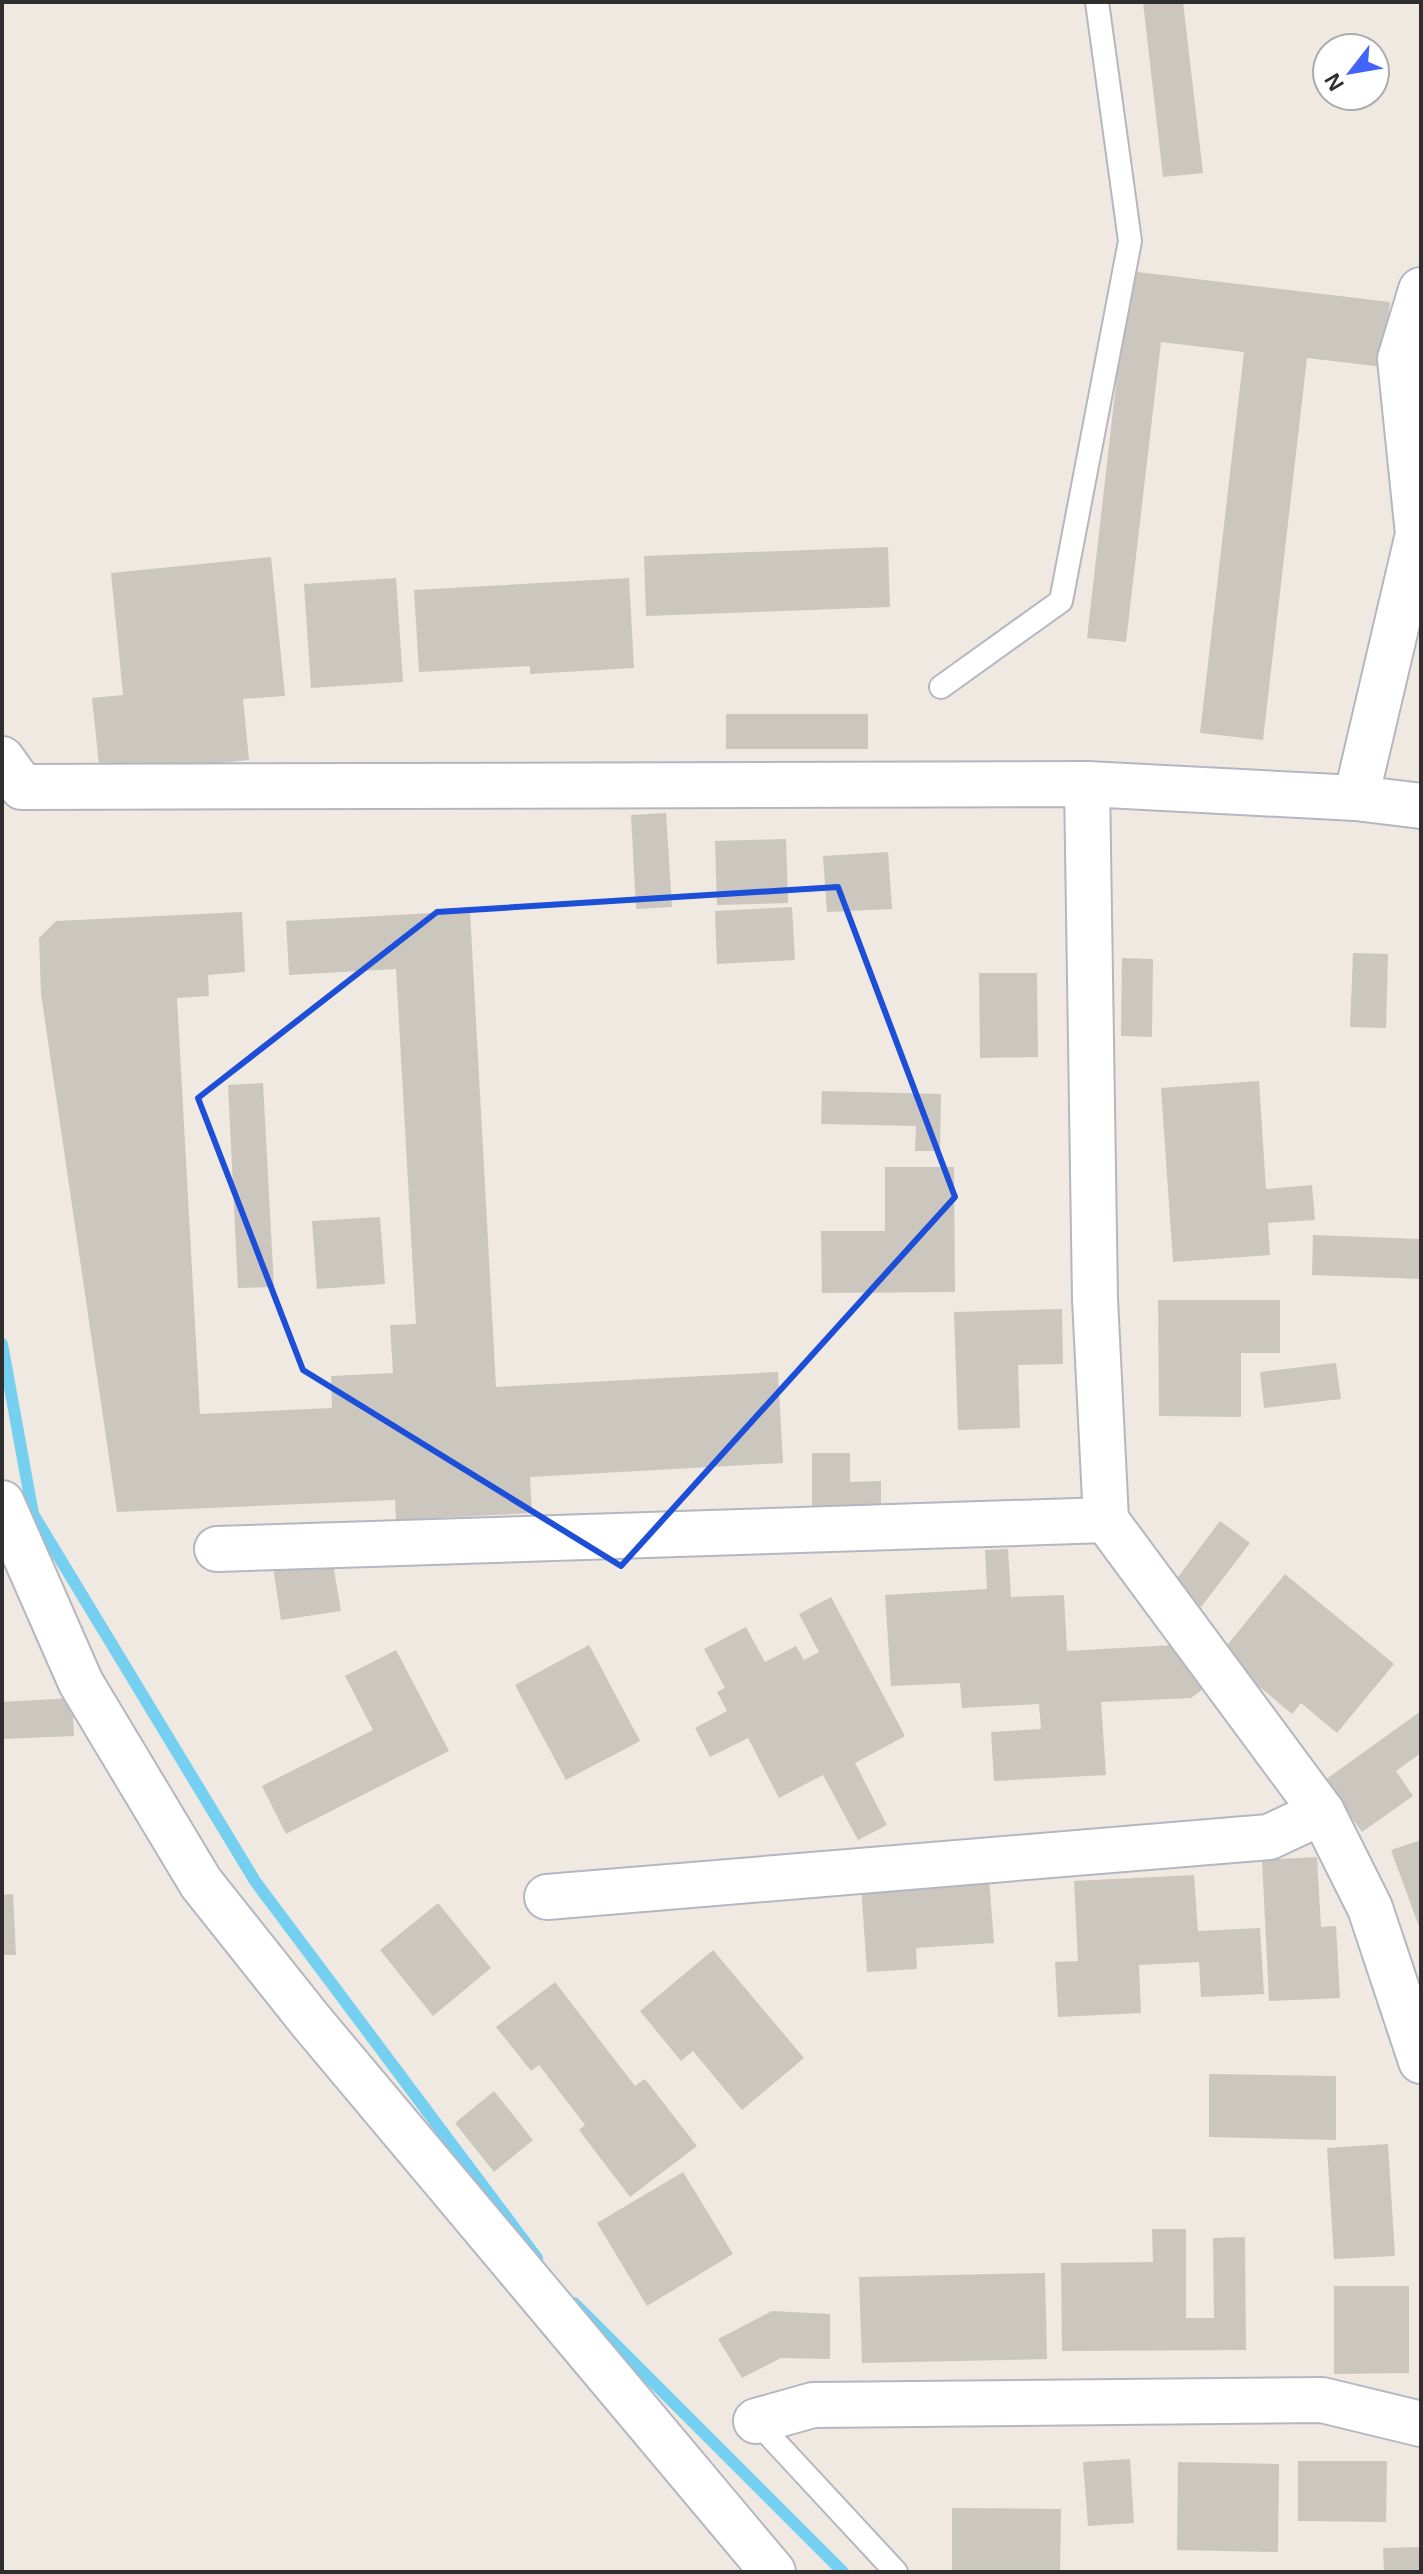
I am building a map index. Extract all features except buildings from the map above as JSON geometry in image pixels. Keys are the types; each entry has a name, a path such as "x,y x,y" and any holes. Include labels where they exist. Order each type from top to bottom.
{"street":[{"path":"1356,798 1418,534 1400,359 1421,290"},
{"path":"2,759 22,787 1087,784 1356,798 1421,806"},
{"path":"1087,784 1095,1299 1106,1520 1322,1812 1370,1908 1421,2061"},
{"path":"2,1503 14,1559 81,1683 201,1883 382,2105 773,2572"},
{"path":"217,1549 1106,1520"},
{"path":"547,1897 1269,1837 1322,1812"},
{"path":"756,2421 813,2405 1322,2400 1421,2424"}],"lane":[{"path":"941,687 1061,601 1130,241 1097,2"},
{"path":"756,2421 896,2572"}],"highlighted area":[{"path":"838,887 955,1197 621,1566 303,1370 198,1098 437,912"}],"waterway":[{"path":"2,1344 33,1514 255,1881 537,2258"},
{"path":"574,2303 843,2572"}]}
